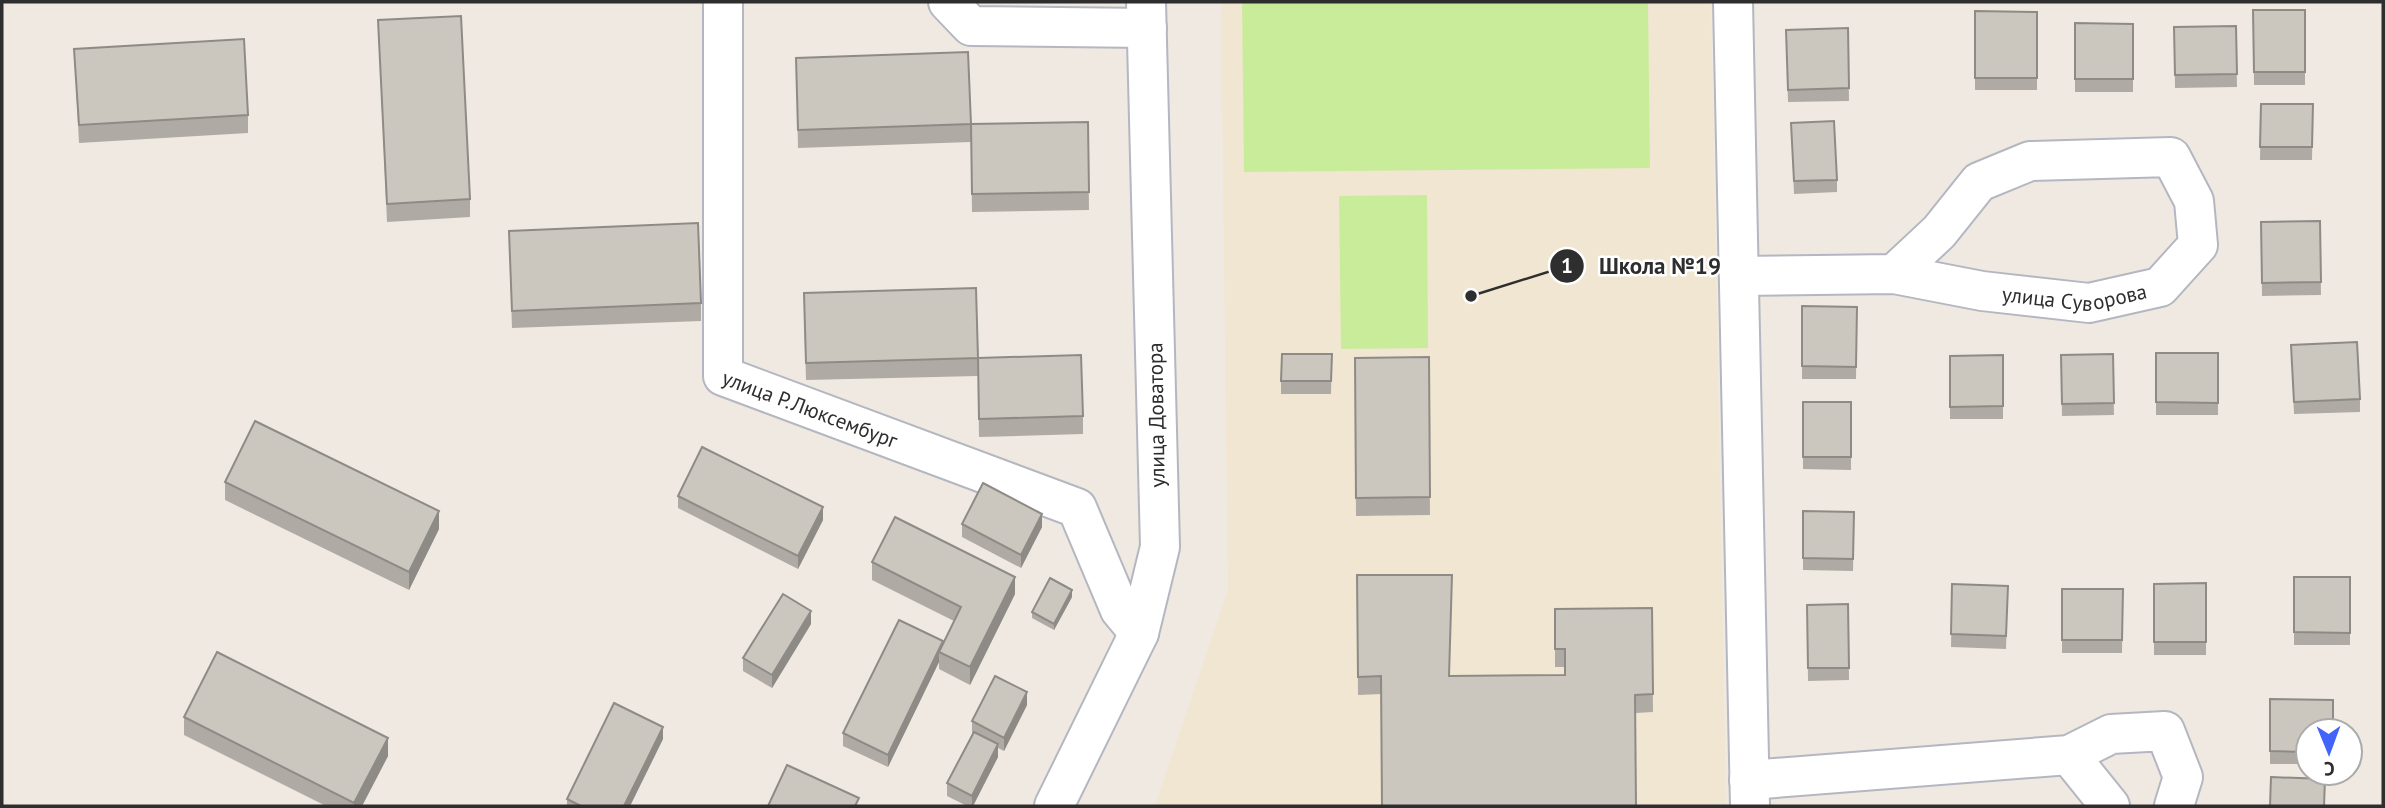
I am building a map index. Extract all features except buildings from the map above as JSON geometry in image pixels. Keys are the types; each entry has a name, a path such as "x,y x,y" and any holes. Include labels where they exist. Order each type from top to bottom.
{"street":[{"name":"улица Р.Люксембург","path":"723,2 723,376 1077,508 1120,610 1139,633"},
{"path":"948,2 971,26 1146,15"},
{"path":"1734,2 1750,793 2069,755 2111,734 2165,731 2183,778 2174,806"},
{"name":"улица Доватора","path":"1054,806 1139,633 1160,547 1146,15"},
{"name":"улица Суворова","path":"1739,276 1894,274 1982,291 2089,303 2160,287 2198,245 2194,201 2171,157 2030,161 1979,182 1939,232 1894,274"},
{"path":"2069,755 2110,806"}],"shaded area":[{"path":"1221,2 1711,2 1726,806 1155,806 1228,590"}],"green space":[{"path":"1242,2 1648,2 1650,168 1244,172"},
{"path":"1427,195 1428,348 1341,349 1339,196"}],"place":[{"name":"Школа №19","path":"1471,296"}]}
